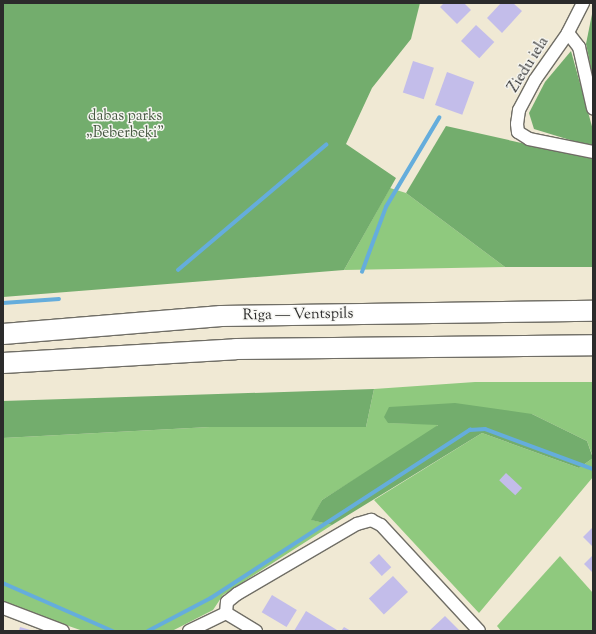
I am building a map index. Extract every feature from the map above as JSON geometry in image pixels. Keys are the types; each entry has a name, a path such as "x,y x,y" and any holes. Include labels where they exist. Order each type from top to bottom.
{"highway":[{"name":"Rīga — Ventspils","path":"3,334 221,316 592,311"},
{"path":"500,344 593,354"},
{"path":"3,363 236,349 500,344 593,345"}],"street":[{"path":"583,3 568,33 579,47 593,108"},
{"name":"Ziedu iela","path":"568,33 534,80 520,110 518,132 529,138 593,152"},
{"path":"226,613 227,602 237,594 357,524 371,520 381,525 479,631"},
{"path":"3,608 63,631"},
{"path":"189,631 226,613"},
{"path":"226,613 256,631"}],"green space":[{"name":"dabas parks „Beberbeķi”","path":"3,3 420,3 411,39 372,88 346,144 396,178 344,270 3,297"},
{"path":"593,9 593,78 586,44"},
{"path":"571,51 593,130 593,147 534,129 529,113 545,82"},
{"path":"446,126 593,159 593,267 505,267 406,193"},
{"path":"390,188 406,193 505,267 344,270"},
{"path":"475,382 593,382 593,457 587,441 532,414 388,423 438,424 435,429 322,500 312,520 332,525 223,595 213,610 172,631 83,631 3,603 3,438 210,427 366,427 374,389"},
{"path":"374,389 366,427 210,427 3,438 3,401"},
{"path":"455,403 532,414 587,441 593,458 579,468 482,433 332,525 311,520 322,500 438,425 388,423 384,417 389,407"},
{"path":"482,433 579,468 593,458 593,477 479,613 374,500"},
{"path":"560,556 593,593 593,631 501,631 497,626"}],"building":[{"path":"444,3 464,3 471,10 457,24 440,7"},
{"path":"501,3 513,3 522,11 502,33 487,18"},
{"path":"476,25 494,42 479,58 461,41"},
{"path":"413,61 434,68 424,99 403,92"},
{"path":"447,72 474,82 462,115 435,105"},
{"path":"506,473 522,488 515,495 499,480"},
{"path":"593,527 593,547 583,537"},
{"path":"379,554 391,567 382,576 369,563"},
{"path":"593,555 593,573 584,564"},
{"path":"393,576 408,592 384,615 369,599"},
{"path":"272,595 297,610 287,627 262,612"},
{"path":"306,611 337,630 294,631"},
{"path":"445,616 460,631 429,631"},
{"path":"20,627 34,631 19,631"},
{"path":"344,627 351,631 341,631"}],"waterway":[{"path":"362,272 386,207 439,118"},
{"path":"178,270 326,145"},
{"path":"3,303 59,299"},
{"path":"148,631 211,598 470,430 485,429 593,469"},
{"path":"3,583 113,631"}]}
